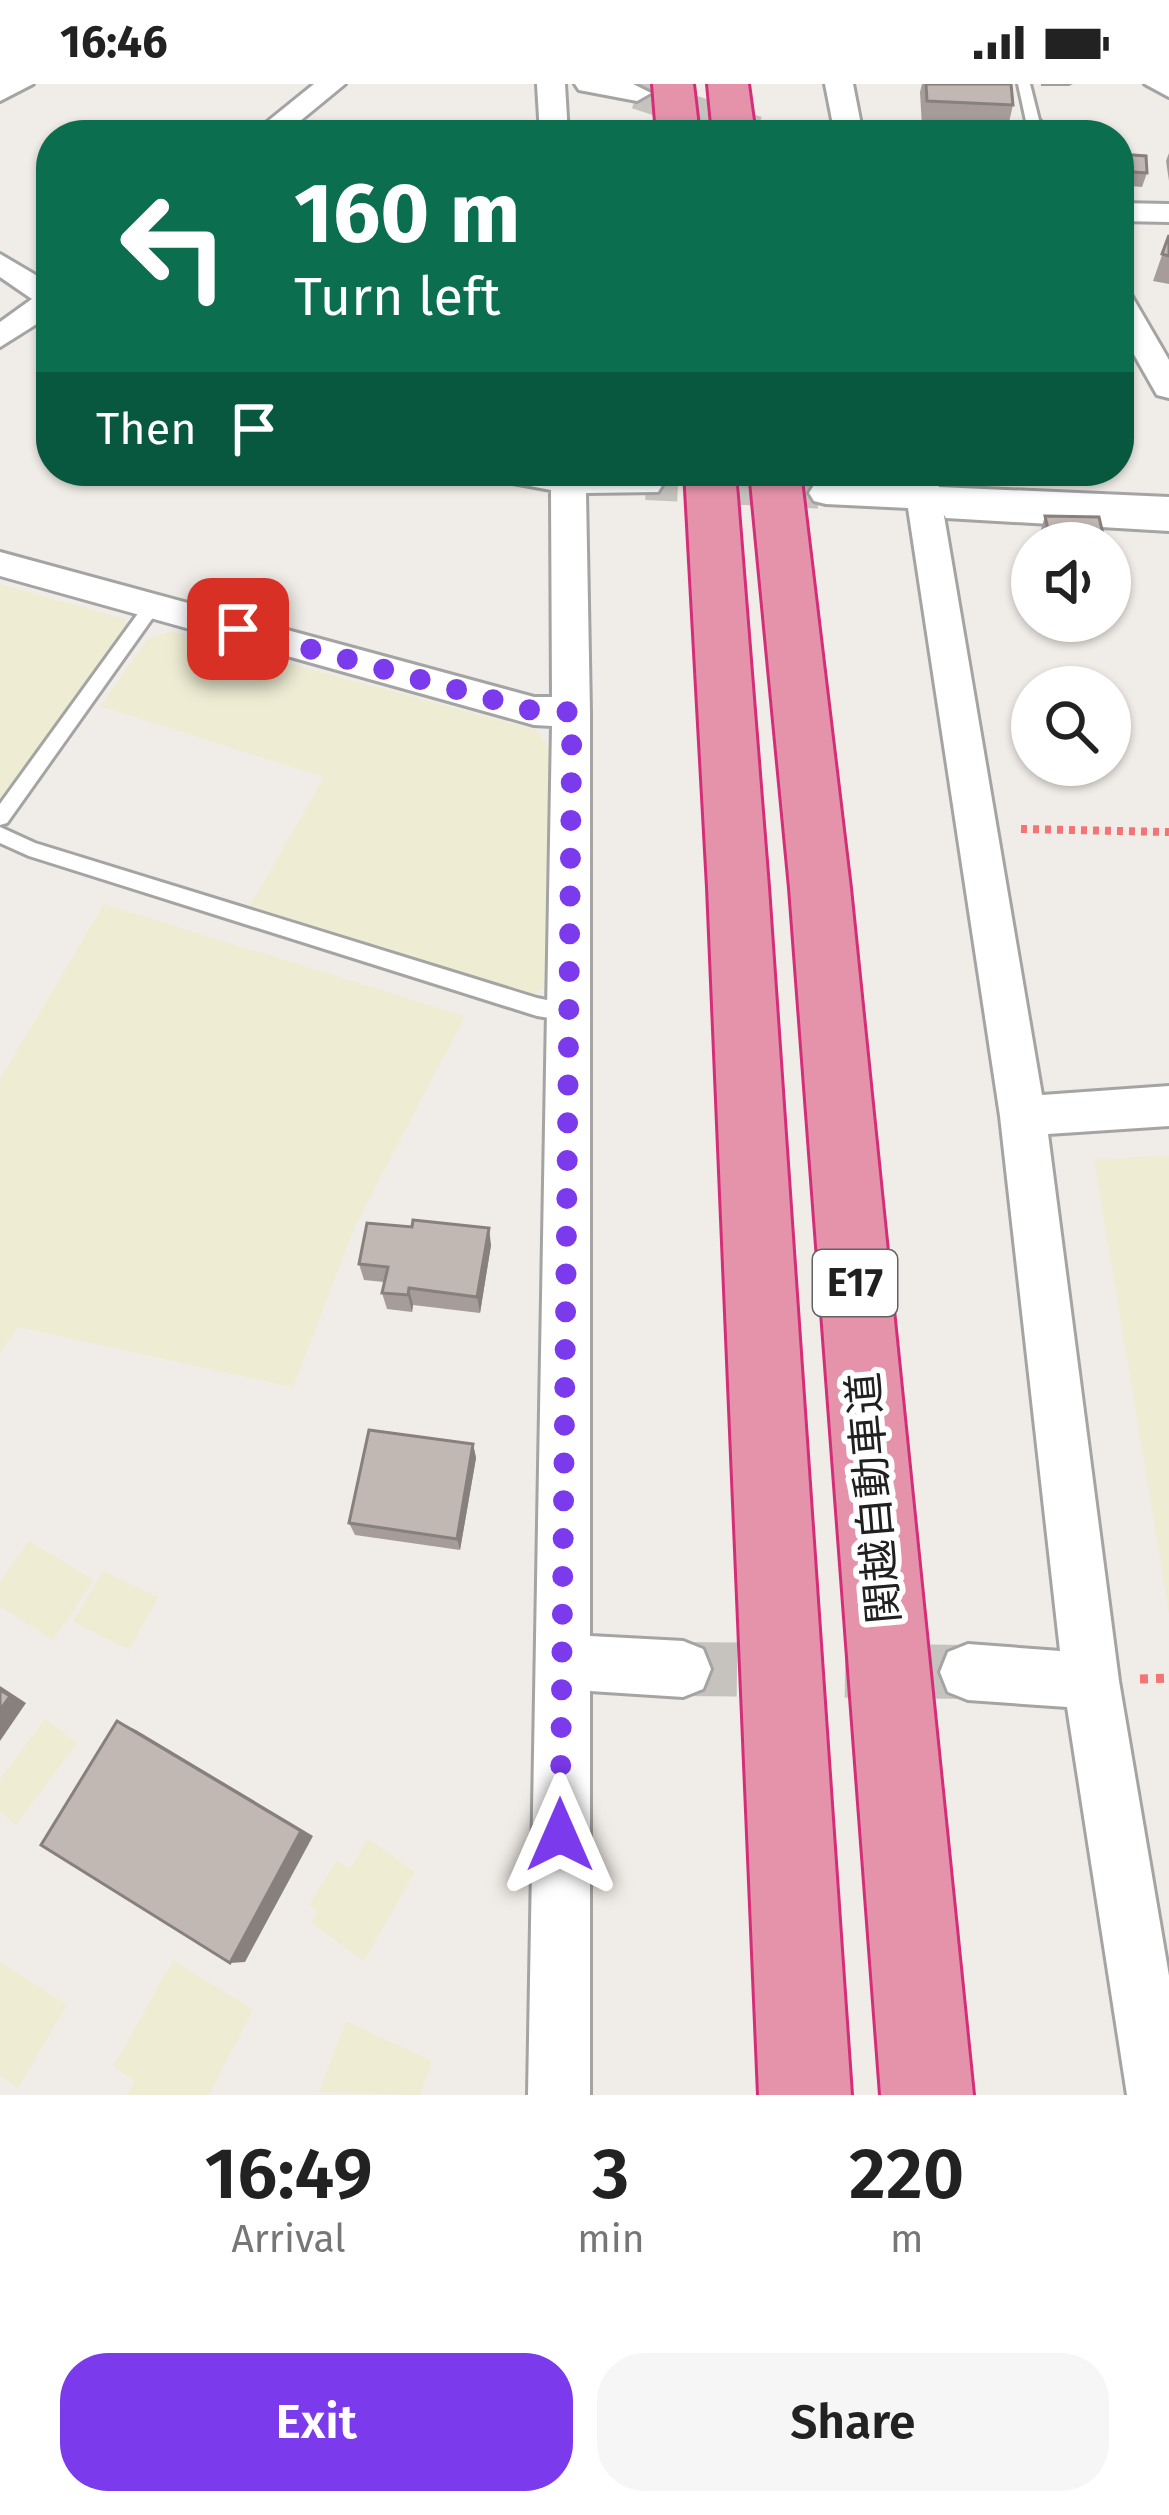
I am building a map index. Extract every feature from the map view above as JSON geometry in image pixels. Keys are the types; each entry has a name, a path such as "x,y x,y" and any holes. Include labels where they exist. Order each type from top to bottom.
{"highway":[{"path":"728,84 732,120"},
{"path":"655,88 671,120"},
{"name":"E17","path":"679,486 738,887 805,2095"},
{"name":"関越自動車道","path":"801,486 820,888 927,2095"}],"street":[{"path":"0,93 19,84"},
{"path":"285,120 331,84"},
{"path":"551,84 553,120"},
{"path":"589,84 655,88"},
{"path":"839,84 846,120"},
{"path":"1159,84 1169,89"},
{"path":"1134,212 1169,213"},
{"path":"0,263 36,288"},
{"path":"0,337 36,310"},
{"path":"1134,320 1160,355 1169,388"},
{"path":"559,2095 572,712 568,486"},
{"path":"849,486 1169,509"},
{"path":"933,493 1169,522"},
{"path":"933,493 977,828 1023,1116 1091,1681 1157,2095"},
{"path":"0,564 534,711 572,712"},
{"path":"1023,1116 1169,1106"},
{"path":"561,1662 683,1669"},
{"path":"968,1672 1091,1681"}],"lane":[{"path":"1024,84 1033,120"},
{"path":"0,818 153,605"},
{"path":"0,834 73,863 515,1000 568,1012"}],"path":[{"path":"977,828 1169,832"}],"green space":[{"path":"0,584 125,619 128,630 0,801"},
{"path":"170,631 535,730 552,750 544,987 532,996 247,911 324,777 100,706 147,640"},
{"path":"104,904 465,1016 355,1226 293,1387 18,1327 0,1353 0,1079"},
{"path":"1169,1155 1169,1613 1094,1160"},
{"path":"29,1541 94,1580 53,1640 0,1606 0,1582"},
{"path":"103,1571 158,1597 129,1650 73,1622"},
{"path":"45,1719 77,1743 16,1825 0,1812 0,1779"},
{"path":"368,1839 415,1872 364,1961 311,1923 317,1912 309,1905 337,1860 350,1869"},
{"path":"173,1960 253,2010 209,2095 127,2095 135,2081 113,2067"},
{"path":"0,1961 67,2005 18,2088 0,2075"},
{"path":"346,2021 432,2061 420,2095 319,2092"}],"building":[{"path":"926,84 1011,84 1013,105 927,101"},
{"path":"1134,155 1146,156 1147,173 1134,172"},
{"path":"1045,516 1099,517 1100,522 1046,522"},
{"path":"413,1220 489,1228 477,1297 409,1288 408,1295 382,1293 388,1267 359,1264 367,1223 412,1227"},
{"path":"369,1430 473,1444 457,1539 349,1523"},
{"path":"0,1690 10,1696 0,1710"},
{"path":"117,1721 301,1831 230,1963 41,1845"}],"tunnel":[{"path":"637,93 719,120"},
{"path":"686,486 826,493"},
{"path":"683,1669 968,1672"}],"route":[{"path":"238,629 534,711 572,712 560,1835"}]}
